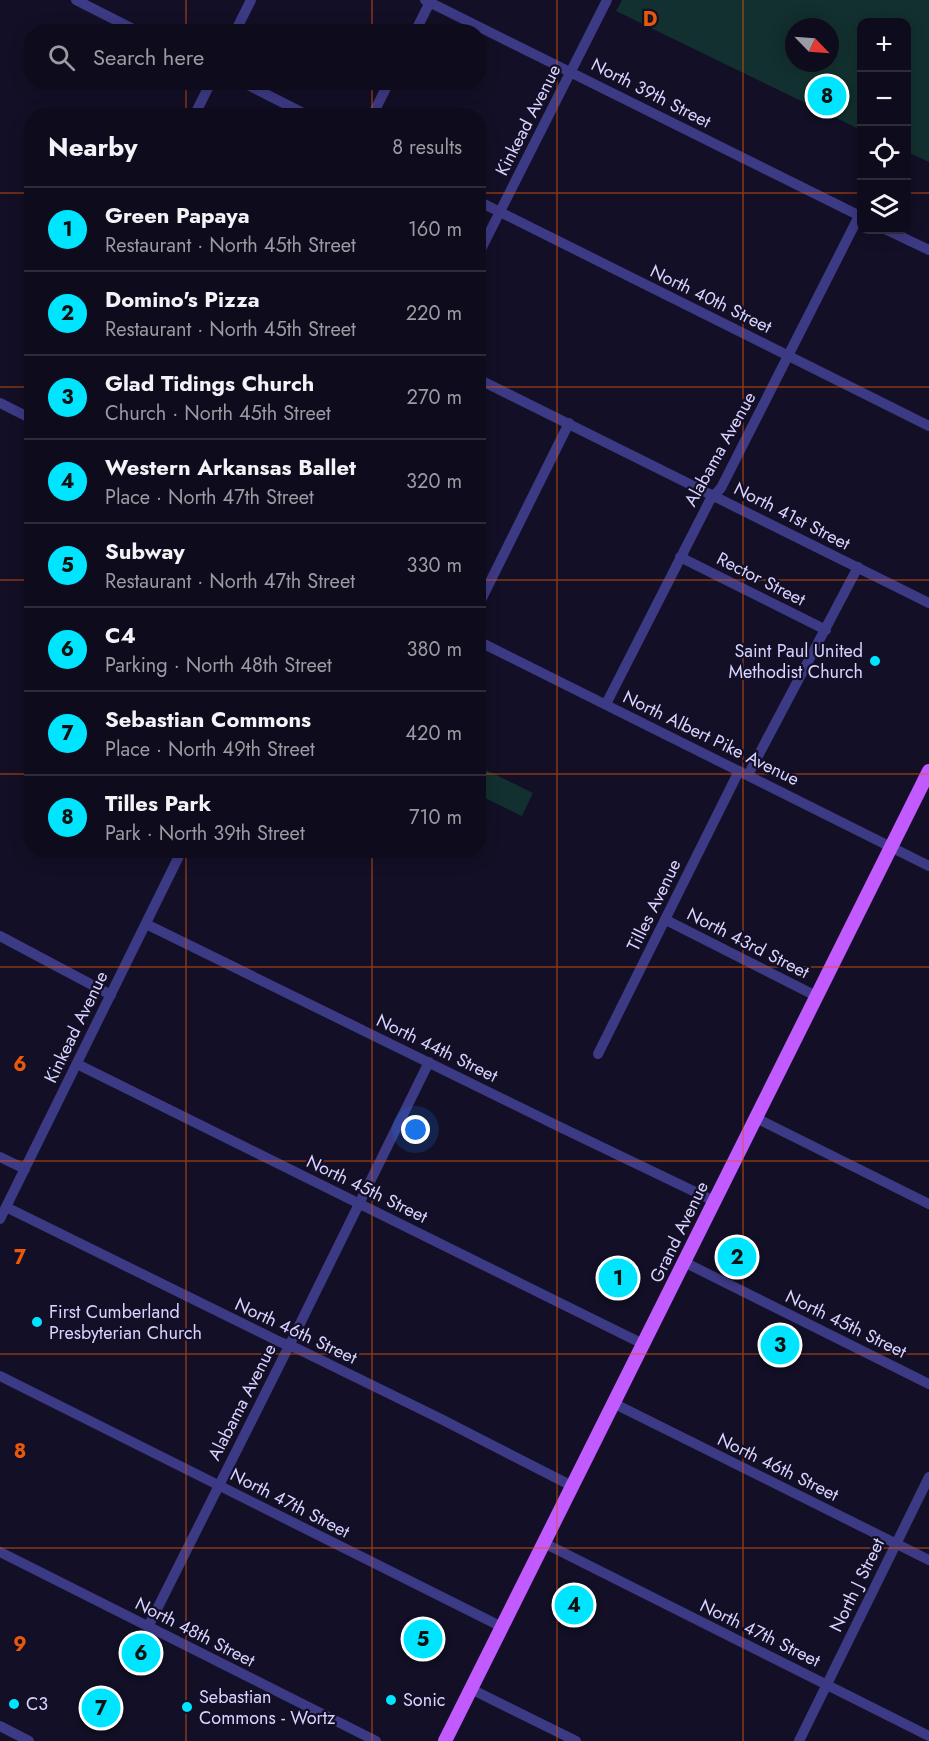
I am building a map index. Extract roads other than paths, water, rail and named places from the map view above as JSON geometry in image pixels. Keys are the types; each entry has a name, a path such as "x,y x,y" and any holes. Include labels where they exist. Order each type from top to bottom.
{"main road":[{"name":"Grand Avenue","path":"445,1741 929,771"}],"street":[{"path":"76,0 123,24"},
{"path":"240,24 250,0"},
{"name":"Kinkead Avenue","path":"486,239 607,0"},
{"path":"418,24 427,1"},
{"name":"North 39th Street","path":"427,1 474,24"},
{"name":"North 39th Street","path":"486,30 857,212"},
{"path":"198,108 207,90"},
{"path":"258,90 293,108"},
{"path":"376,108 385,90"},
{"name":"North 40th Street","path":"486,205 929,426"},
{"name":"Alabama Avenue","path":"606,704 710,500 721,488 857,222"},
{"path":"895,234 929,250"},
{"name":"North 41st Street","path":"486,383 929,603"},
{"path":"0,403 24,415"},
{"path":"486,590 569,423"},
{"name":"Rector Street","path":"680,557 826,630"},
{"name":"Tilles Avenue","path":"598,1054 744,773 826,630 858,567"},
{"name":"North Albert Pike Avenue","path":"486,645 929,866"},
{"name":"Kinkead Avenue","path":"0,1219 178,858"},
{"name":"North 43rd Street","path":"666,920 816,996"},
{"name":"North 44th Street","path":"146,924 714,1201"},
{"path":"0,936 111,995"},
{"name":"Alabama Avenue","path":"148,1627 429,1062"},
{"name":"North 45th Street","path":"77,1064 643,1344"},
{"path":"756,1118 929,1204"},
{"path":"0,1156 25,1169"},
{"name":"North 46th Street","path":"6,1208 441,1419 572,1486"},
{"name":"North 45th Street","path":"684,1262 929,1384"},
{"name":"North 47th Street","path":"0,1376 502,1627"},
{"name":"North 46th Street","path":"613,1403 929,1560"},
{"name":"North J Street","path":"799,1741 929,1477"},
{"name":"North 47th Street","path":"544,1543 929,1736"},
{"name":"North 48th Street","path":"0,1552 376,1741"},
{"path":"471,1689 576,1741"},
{"path":"0,1726 29,1741"}],"place":[{"name":"Tilles Park","path":"827,96"},
{"name":"Saint Paul United Methodist Church","path":"875,661"},
{"name":"Domino's Pizza","path":"737,1257"},
{"name":"Green Papaya","path":"618,1278"},
{"name":"First Cumberland Presbyterian Church","path":"37,1322"},
{"name":"Glad Tidings Church","path":"780,1345"},
{"name":"Western Arkansas Ballet","path":"574,1605"},
{"name":"Subway","path":"423,1639"},
{"name":"C4","path":"141,1653"},
{"name":"Sonic","path":"391,1700"},
{"name":"C3","path":"14,1704"},
{"name":"Sebastian Commons - Wortz","path":"187,1707"},
{"name":"Sebastian Commons","path":"101,1708"}]}
